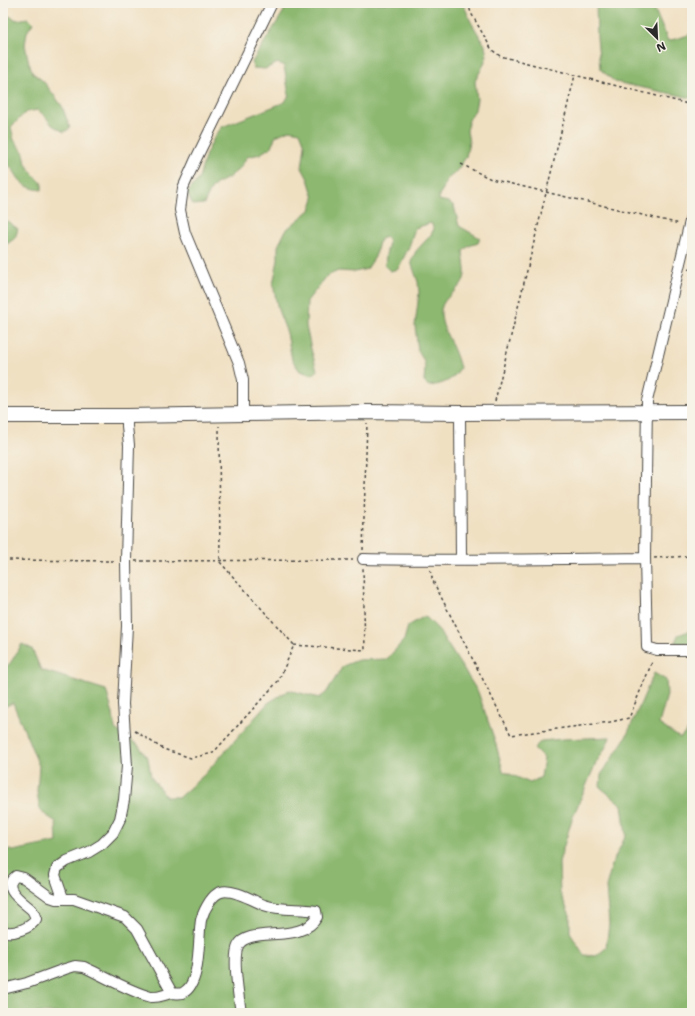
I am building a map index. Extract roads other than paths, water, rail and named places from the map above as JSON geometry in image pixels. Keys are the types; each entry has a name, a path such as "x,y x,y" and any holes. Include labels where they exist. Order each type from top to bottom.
{"street":[{"path":"243,413 243,380 239,363 185,233 180,210 183,188 195,161 272,3"},
{"path":"692,214 648,394 646,412 645,558 646,647 657,650 692,650"},
{"path":"3,416 127,416 367,412 692,412"},
{"path":"460,413 461,559"},
{"path":"63,898 55,875 57,868 67,861 89,852 102,844 112,834 120,819 124,800 127,766 123,704 127,626 126,561 129,445 127,416"},
{"path":"363,559 427,560 645,558"},
{"path":"3,931 14,932 34,924 36,919 34,912 9,890 7,885 9,880 16,876 24,878 50,897 56,899 74,899 125,917 137,929 172,993"},
{"path":"3,989 27,983 75,966 84,967 134,991 153,997 172,993 183,993 189,988 193,981 201,920 205,908 214,896 222,891 235,893 266,906 316,911 317,916 314,923 307,927 290,933 254,936 242,940 237,947 236,964 241,1013"}]}
